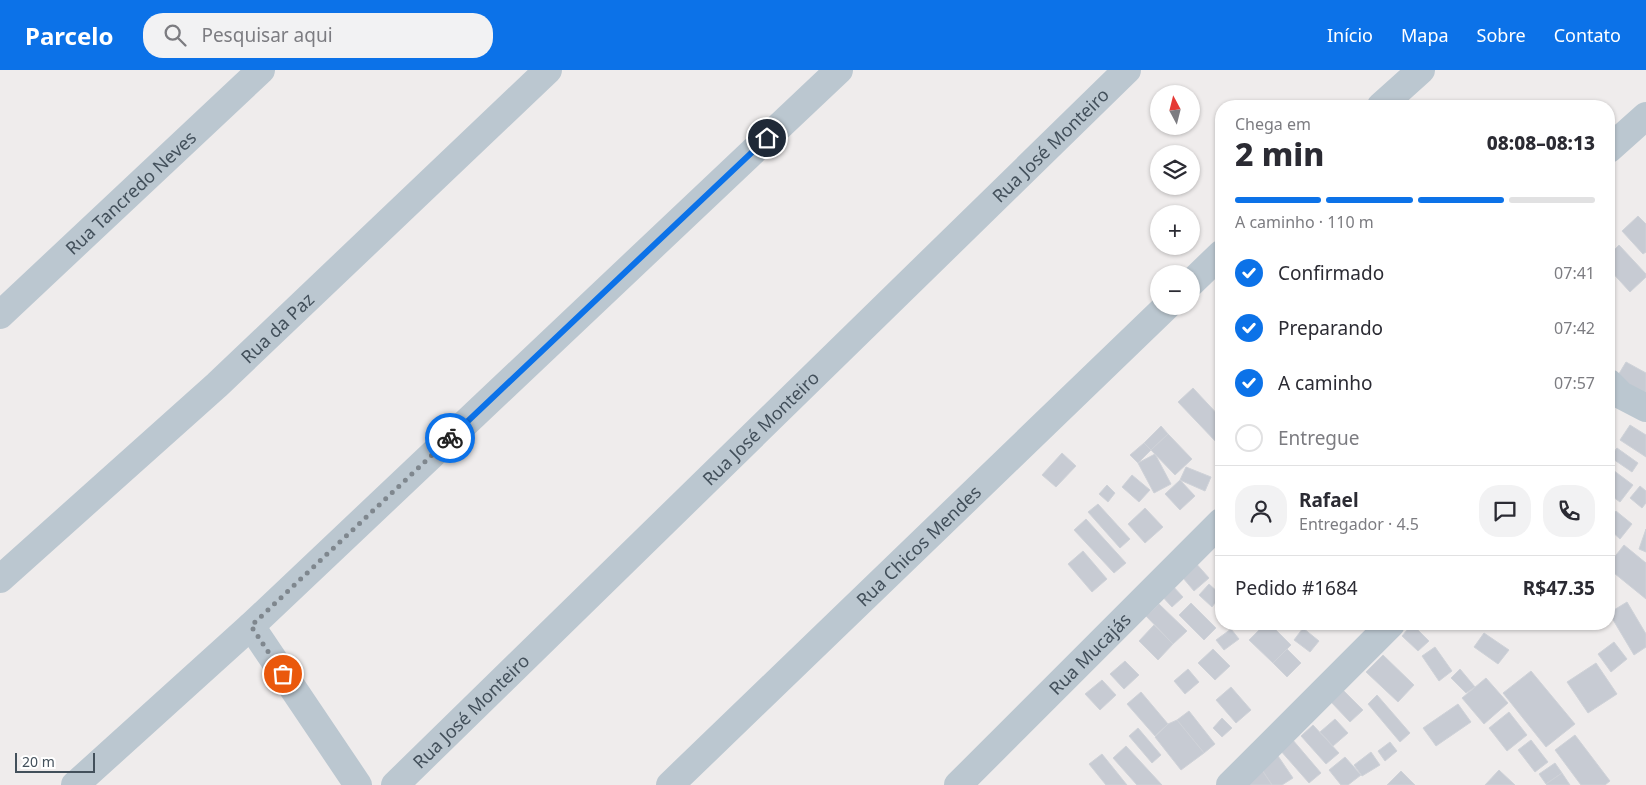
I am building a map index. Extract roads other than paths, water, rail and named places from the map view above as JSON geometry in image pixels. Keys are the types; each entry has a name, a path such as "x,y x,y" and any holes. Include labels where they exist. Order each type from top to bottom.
{"street":[{"name":"Rua Tancredo Neves","path":"0,315 261,70"},
{"name":"Rua da Paz","path":"0,579 217,385 548,70"},
{"path":"76,785 251,626 839,70"},
{"name":"Rua José Monteiro","path":"395,785 1127,70"},
{"path":"1388,100 1421,70"},
{"path":"1615,143 1646,116"},
{"path":"1200,274 1215,260"},
{"name":"Rua Chicos Mendes","path":"670,785 1158,315"},
{"path":"1615,396 1646,408"},
{"name":"Rua Mucajás","path":"958,785 1215,528"},
{"path":"251,626 358,785"},
{"path":"1230,785 1386,630"}]}
